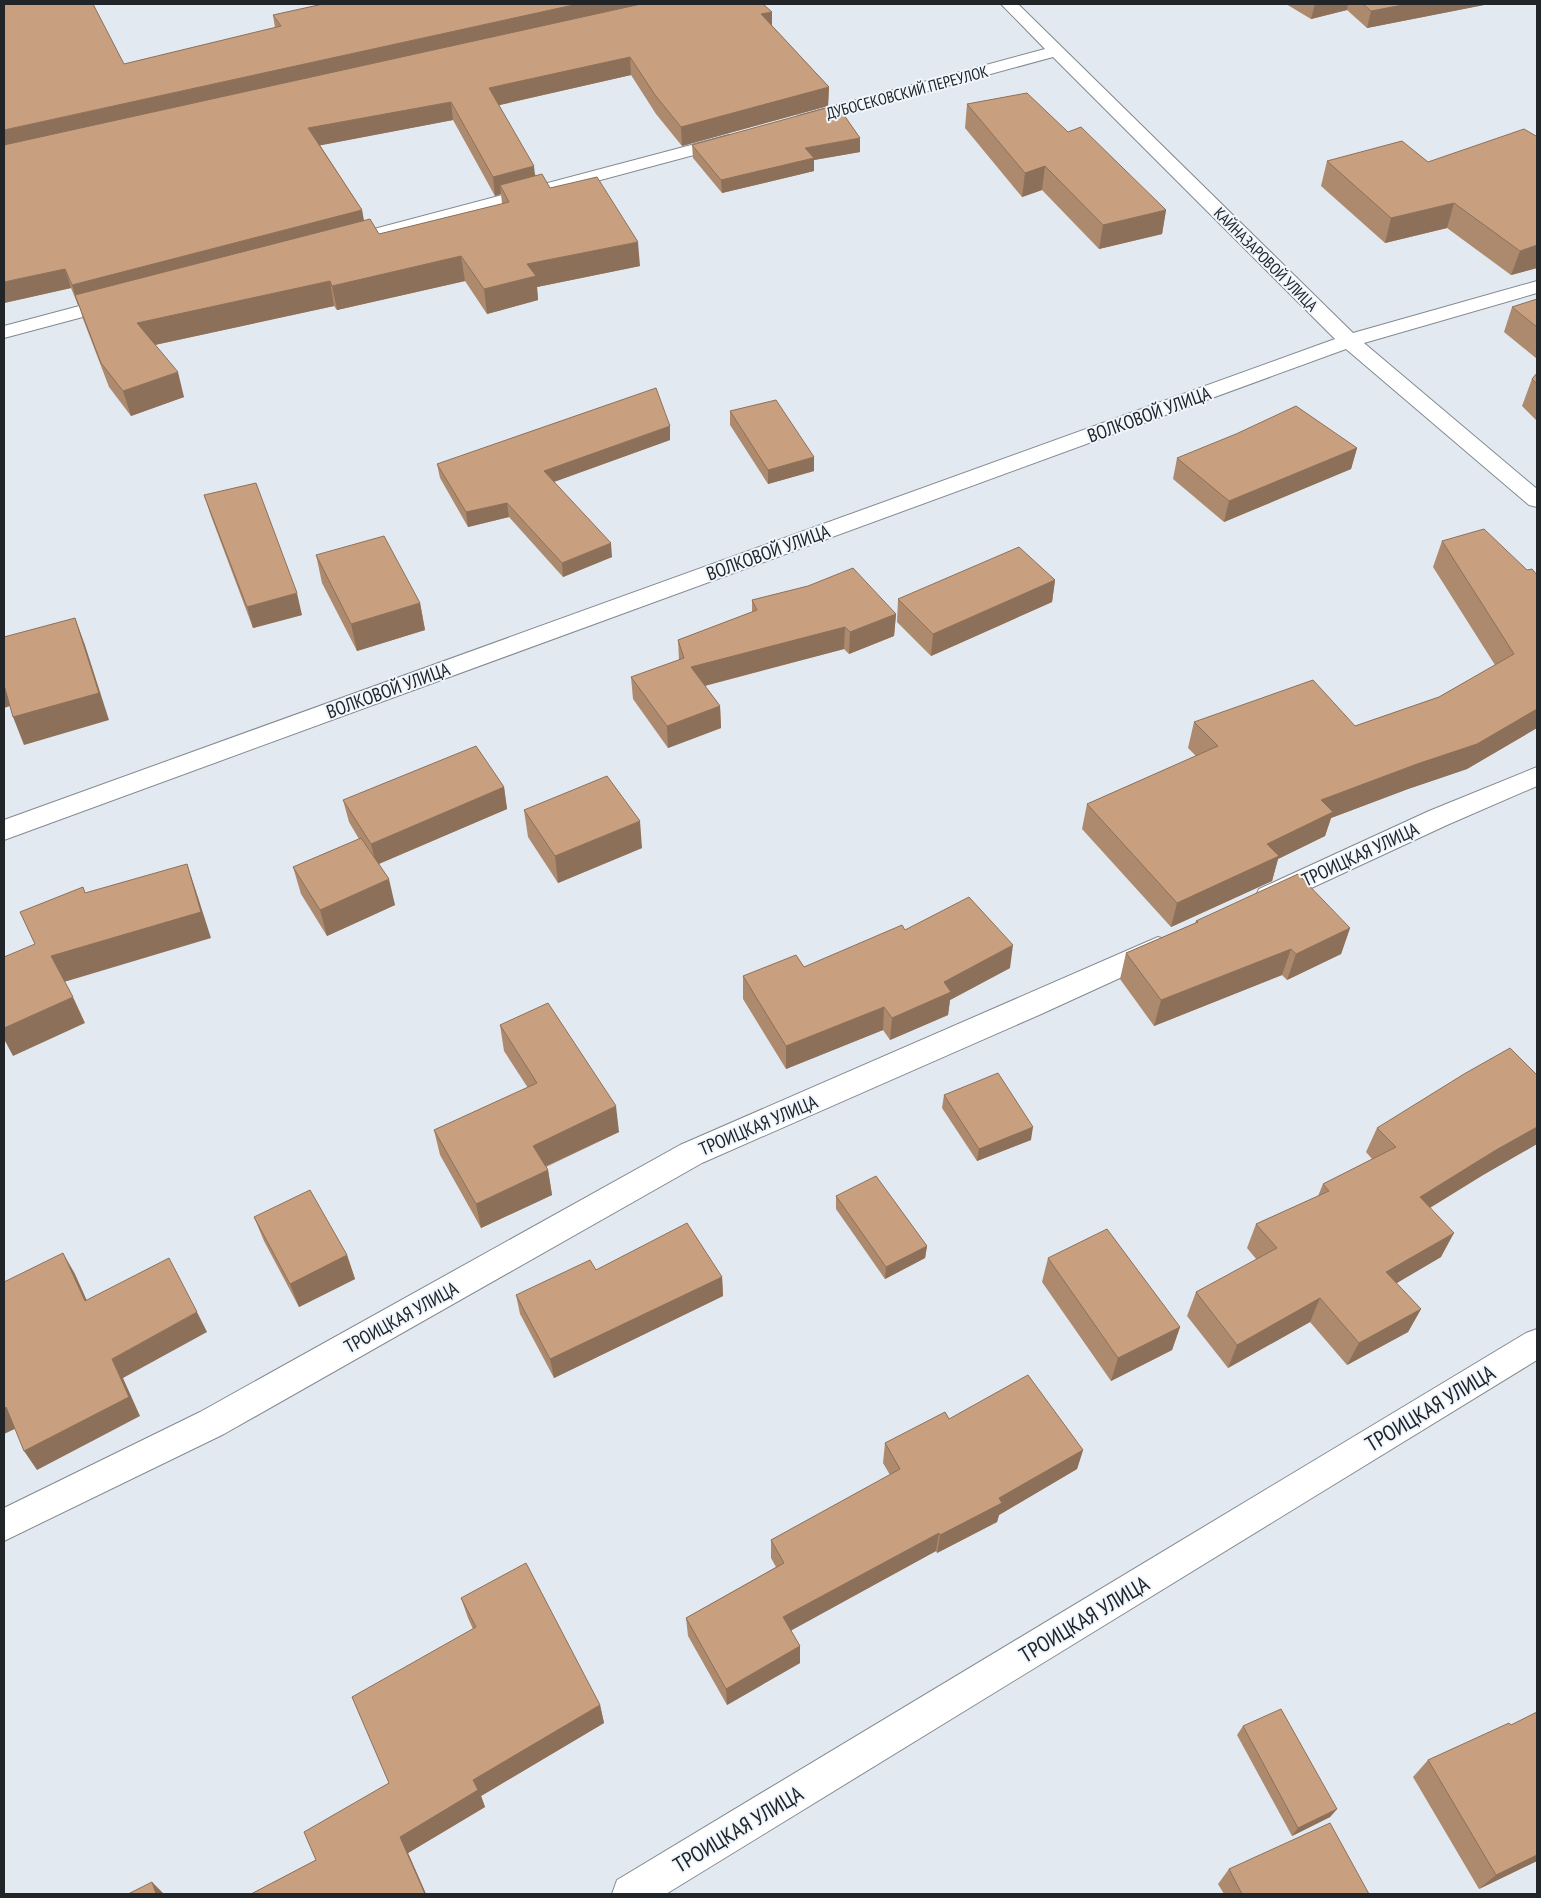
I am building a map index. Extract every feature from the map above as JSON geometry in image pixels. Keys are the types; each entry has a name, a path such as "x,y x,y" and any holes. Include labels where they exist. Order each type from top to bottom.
{"street":[{"name":"КАЙНАЗАРОВОЙ УЛИЦА","path":"1009,4 1349,341 1537,500"},
{"name":"ДУБОСЕКОВСКИЙ ПЕРЕУЛОК","path":"788,124 1056,51"},
{"path":"329,247 749,135"},
{"name":"ВОЛКОВОЙ УЛИЦА","path":"4,830 1349,341 1537,287"},
{"path":"4,332 138,297"},
{"name":"ТРОИЦКАЯ УЛИЦА","path":"1242,909 1438,818 1537,776"},
{"name":"ТРОИЦКАЯ УЛИЦА","path":"4,1525 212,1423 691,1154 1029,1007 1180,937"},
{"name":"ТРОИЦКАЯ УЛИЦА","path":"631,1894 1537,1343"}],"building":[{"path":"4,4 93,4 124,64 281,26 273,15 323,4 578,4 4,130"},
{"path":"641,4 763,4 772,12 761,14 829,87 681,127 655,95 630,57 489,88 534,166 493,177 451,102 308,128 362,210 72,285 65,269 4,282 4,145"},
{"path":"1363,4 1408,4 1371,11"},
{"path":"1027,93 1068,132 1081,127 1166,210 1103,225 1045,166 1025,173 967,104"},
{"path":"837,105 860,138 805,148 814,158 721,180 692,145"},
{"path":"1524,129 1537,135 1537,245 1520,251 1454,203 1391,218 1327,161 1402,141 1428,162"},
{"path":"542,174 550,188 597,177 638,242 527,264 536,276 484,289 461,256 332,286 330,281 137,323 178,372 123,391 101,363 75,295 370,219 379,234 509,202 500,185"},
{"path":"1537,299 1537,327 1512,307"},
{"path":"1537,373 1537,384 1532,379"},
{"path":"656,388 670,426 544,471 611,543 562,563 507,503 466,512 437,464"},
{"path":"776,400 814,457 768,470 730,411"},
{"path":"1296,406 1357,448 1229,501 1177,458 1236,434"},
{"path":"256,483 297,593 247,607 204,495"},
{"path":"1484,529 1527,570 1532,569 1537,575 1537,709 1477,744 1321,800 1333,812 1267,844 1279,856 1177,903 1087,804 1218,746 1194,722 1313,680 1355,726 1439,697 1514,654 1442,541"},
{"path":"384,536 420,603 351,624 316,555"},
{"path":"1019,547 1055,580 933,634 898,599"},
{"path":"853,568 896,614 850,632 845,627 691,667 720,706 667,726 631,677 684,658 678,640 757,610 752,600 808,586"},
{"path":"75,618 99,693 13,717 4,685 4,637"},
{"path":"476,746 504,787 371,844 343,800"},
{"path":"607,776 640,821 555,856 524,810"},
{"path":"361,838 389,879 320,910 293,867"},
{"path":"187,864 201,912 51,956 73,997 4,1028 4,957 35,944 20,912 83,887 85,893"},
{"path":"1298,874 1350,928 1296,954 1291,949 1161,1000 1126,953 1198,922 1196,921"},
{"path":"969,897 1013,945 944,982 951,992 892,1018 884,1007 786,1046 743,976 796,955 804,967 902,925 905,930"},
{"path":"548,1003 616,1106 533,1146 548,1170 476,1204 434,1130 537,1083 500,1025"},
{"path":"1510,1048 1537,1075 1537,1127 1420,1197 1454,1233 1386,1272 1421,1309 1359,1343 1320,1298 1237,1345 1196,1292 1277,1248 1256,1224 1329,1191 1323,1184 1396,1147 1377,1128"},
{"path":"998,1073 1033,1127 979,1149 944,1095"},
{"path":"876,1176 927,1246 886,1267 836,1196"},
{"path":"310,1190 347,1255 290,1284 254,1217"},
{"path":"687,1223 722,1277 550,1359 516,1295 590,1260 596,1270"},
{"path":"1107,1229 1180,1327 1118,1358 1048,1258"},
{"path":"63,1253 85,1301 169,1258 197,1312 112,1359 129,1397 24,1451 6,1407 4,1409 4,1282"},
{"path":"1028,1375 1083,1450 999,1498 1002,1503 940,1535 939,1533 783,1617 800,1646 726,1689 686,1618 784,1563 771,1540 900,1469 885,1443 945,1412 949,1419"},
{"path":"526,1563 600,1705 473,1780 478,1790 400,1837 425,1894 251,1894 316,1860 304,1832 389,1783 352,1697 476,1627 461,1598"},
{"path":"1281,1709 1337,1809 1298,1828 1243,1726"},
{"path":"1537,1712 1537,1855 1496,1875 1428,1760"},
{"path":"1330,1823 1369,1894 1242,1894 1229,1869"},
{"path":"152,1882 156,1894 128,1894"}]}
